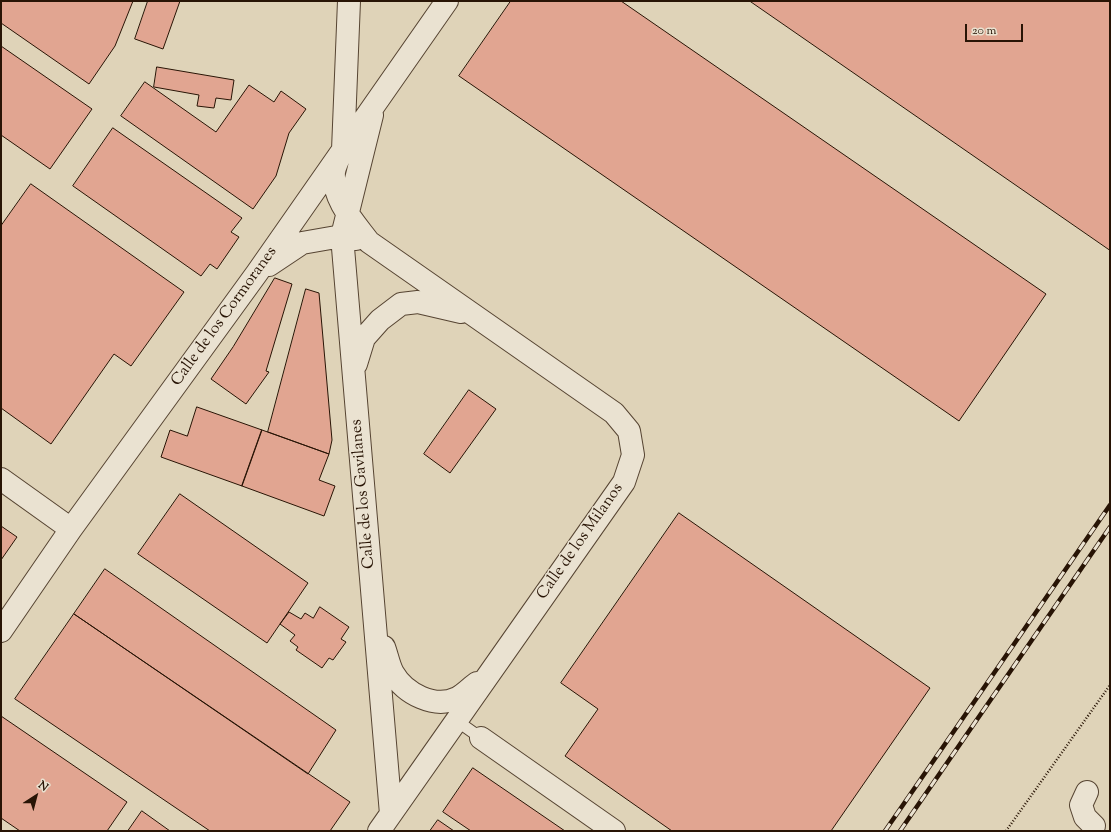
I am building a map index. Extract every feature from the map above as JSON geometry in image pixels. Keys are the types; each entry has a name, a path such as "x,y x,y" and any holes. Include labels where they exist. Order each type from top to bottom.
{"street":[{"path":"349,1 343,150 334,171 334,190 347,213 369,242"},
{"name":"Calle de los Cormoranes","path":"1,631 71,529 257,273 447,1"},
{"name":"Calle de los Gavilanes","path":"375,104 342,236 374,616 385,822"},
{"path":"257,273 302,242 342,236 369,242"},
{"name":"Calle de los Milanos","path":"369,242 614,414 629,431 633,455 624,482 385,822"},
{"name":"Calle de los Gavilanes","path":"353,371 364,338 380,320 401,304 418,302 472,314"},
{"path":"1,479 71,529"},
{"name":"Calle de los Gavilanes","path":"374,616 393,673 403,686 422,698 437,702 457,698 491,672"},
{"path":"481,738 614,831"},
{"path":"1087,792 1081,805 1085,817 1097,828"}],"lane":[{"path":"456,721 481,738"}],"path":[{"path":"1006,831 1110,685"}],"building":[{"path":"1,1 133,1 115,46 89,84 1,23"},
{"path":"148,1 180,1 163,49 135,39"},
{"path":"511,1 621,1 1046,294 959,421 459,76"},
{"path":"750,1 1110,1 1110,250"},
{"path":"1,46 92,109 50,169 1,135"},
{"path":"157,67 234,80 231,100 216,98 214,108 197,106 199,95 154,87"},
{"path":"145,82 216,132 249,85 274,102 281,91 306,109 289,133 276,176 253,209 121,116"},
{"path":"113,128 242,218 231,232 239,237 217,269 210,264 201,276 73,186"},
{"path":"31,184 184,292 131,366 114,354 51,444 1,408 1,226"},
{"path":"275,278 292,284 266,371 269,372 246,404 211,379 233,347"},
{"path":"306,289 319,293 332,440 329,454 268,432"},
{"path":"469,390 496,409 450,473 424,454"},
{"path":"197,407 262,430 242,486 161,457 170,430 187,436"},
{"path":"262,430 329,454 319,480 335,486 324,516 242,486"},
{"path":"180,494 308,583 267,643 138,554"},
{"path":"679,513 930,688 831,831 672,831 565,756 598,709 561,683"},
{"path":"1,526 17,537 1,560"},
{"path":"105,569 336,730 308,774 74,614"},
{"path":"320,607 349,627 341,639 346,642 333,660 329,658 322,668 296,650 298,647 290,641 295,635 280,624 289,612 301,619 305,613 313,618"},
{"path":"74,614 350,802 330,831 210,831 15,699"},
{"path":"1,716 127,802 107,831 20,831 1,818"},
{"path":"473,768 565,831 471,831 443,812"},
{"path":"142,811 170,831 128,831"},
{"path":"438,820 454,831 430,831"}],"railway":[{"path":"885,831 1110,505"},
{"path":"900,831 1110,527"}]}
